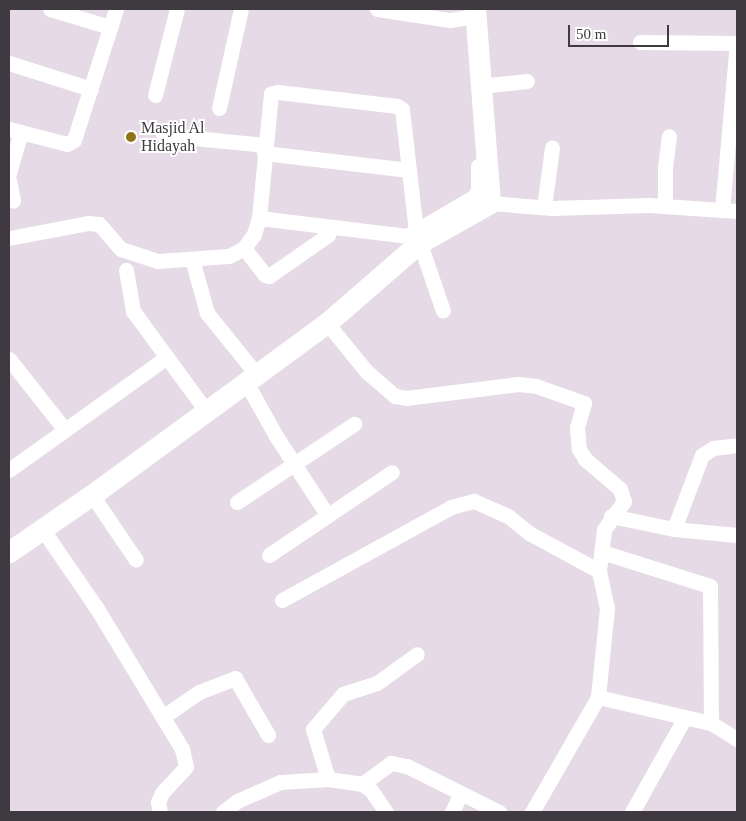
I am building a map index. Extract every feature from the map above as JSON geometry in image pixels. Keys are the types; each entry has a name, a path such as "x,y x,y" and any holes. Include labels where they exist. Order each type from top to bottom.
{"street":[{"path":"50,9 110,26"},
{"path":"9,173 15,130 71,143 91,89 116,9"},
{"path":"155,95 177,9"},
{"path":"219,108 241,9"},
{"path":"377,9 414,14 431,11 470,14 481,86 490,203"},
{"path":"259,218 417,238 490,203 544,207 665,206 730,210 737,43 640,42"},
{"path":"9,552 92,495 327,323 417,238 466,202 478,190 471,60"},
{"path":"9,63 91,89"},
{"path":"481,86 528,81"},
{"path":"9,238 88,223 99,224 121,249 130,254 158,262 229,256 244,248 254,234 259,218 270,98 274,92 397,106 402,109 417,238 443,311"},
{"path":"163,135 409,170"},
{"path":"665,206 665,168 669,136"},
{"path":"544,207 552,148"},
{"path":"9,180 13,201"},
{"path":"244,248 269,276 328,235 331,227"},
{"path":"192,259 207,313 252,379 293,464 328,516"},
{"path":"126,270 133,311 207,412"},
{"path":"327,323 366,371 395,396 406,398 518,384 536,386 583,402 576,436 579,449 585,459 623,492 624,501 611,516 604,530 599,571 606,608 598,697 532,812"},
{"path":"10,467 167,357"},
{"path":"9,359 64,430"},
{"path":"237,502 354,424"},
{"path":"674,529 702,455 719,446 737,445"},
{"path":"268,555 392,472"},
{"path":"92,495 136,560"},
{"path":"282,600 452,507 474,502 508,516 529,532 599,571"},
{"path":"611,516 674,529 737,535"},
{"path":"43,530 164,716 186,762 184,771 162,793 158,802 160,812"},
{"path":"602,552 710,586 711,723"},
{"path":"328,779 313,729 343,694 378,683 417,654"},
{"path":"164,716 199,692 235,678 268,735"},
{"path":"598,697 684,719 711,723 737,739"},
{"path":"632,812 684,719"},
{"path":"362,784 391,764 412,767 499,812"},
{"path":"223,812 237,801 280,782 328,779 362,784 371,790 386,812"},
{"path":"452,812 461,793"}],"place":[{"name":"Masjid Al Hidayah","path":"131,137"}]}
